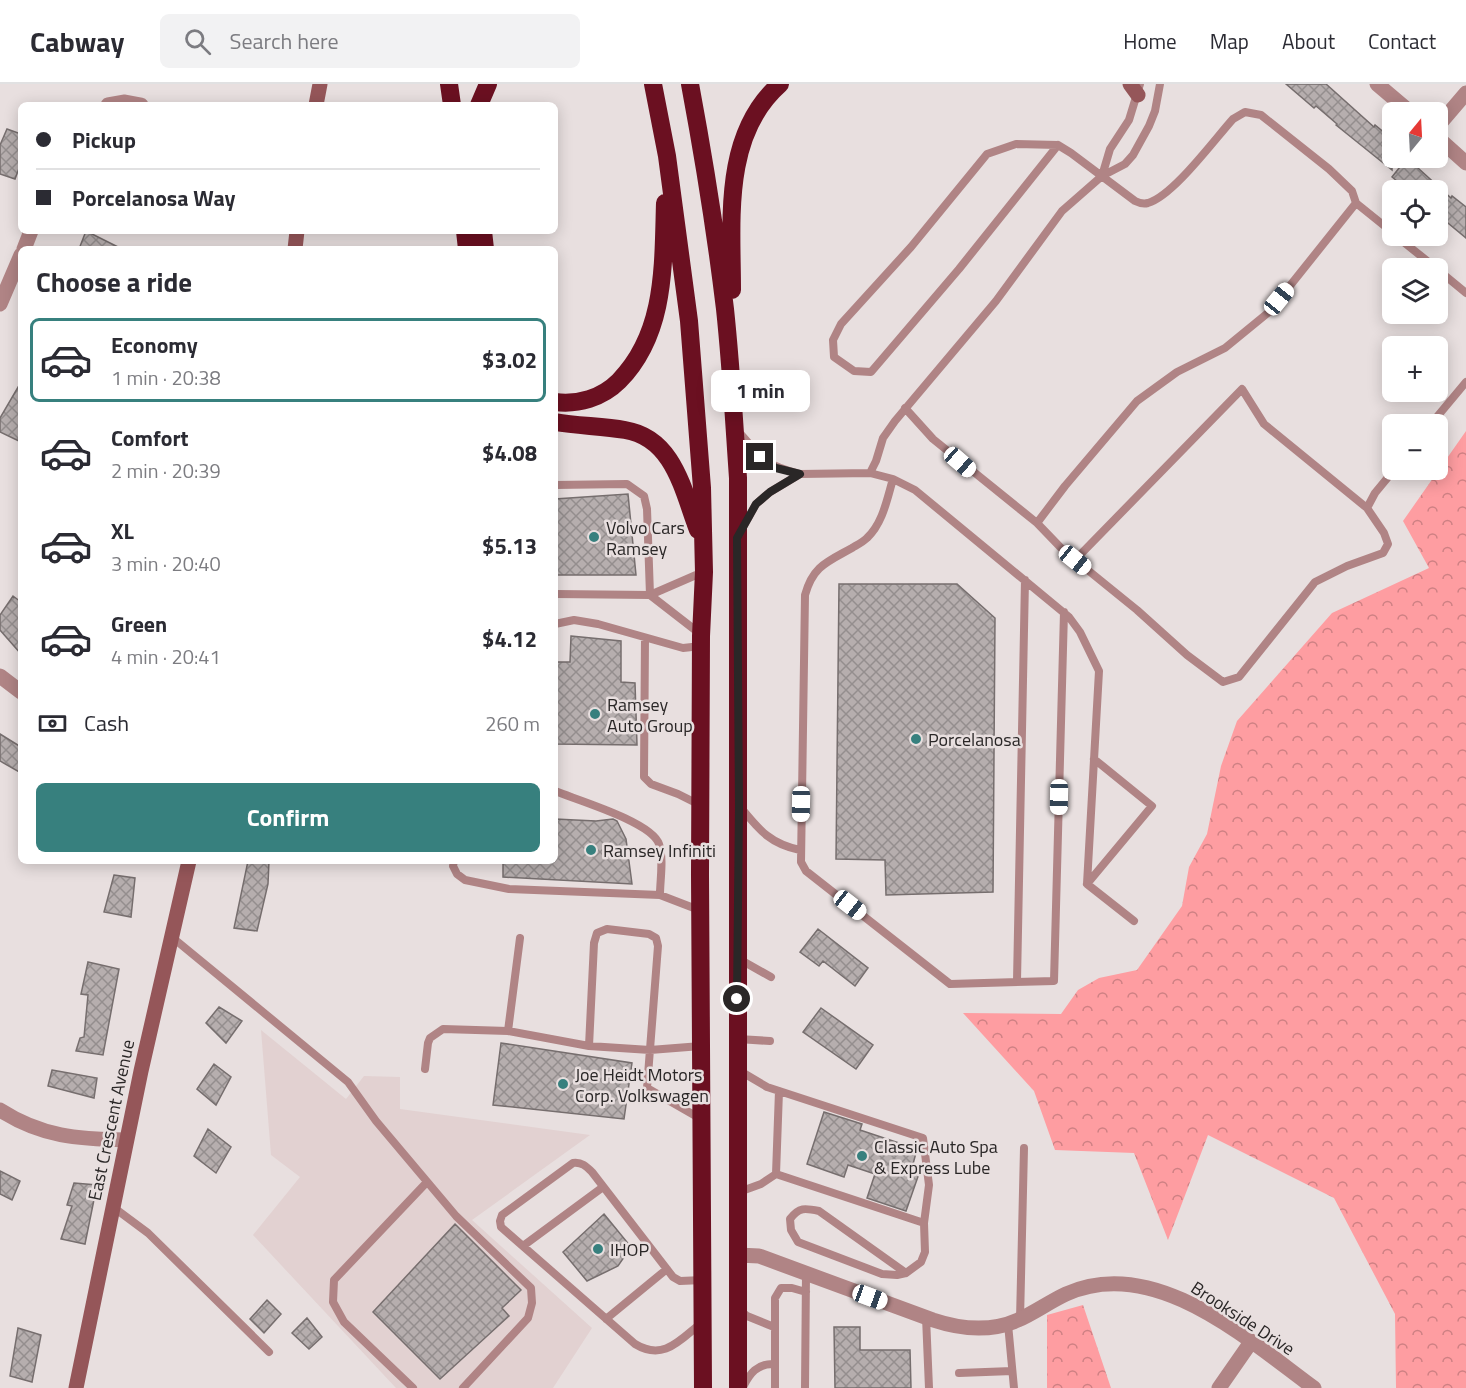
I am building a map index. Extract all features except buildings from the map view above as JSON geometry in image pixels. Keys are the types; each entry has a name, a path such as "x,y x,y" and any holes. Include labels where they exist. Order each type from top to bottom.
{"highway":[{"path":"449,84 452,102"},
{"path":"480,102 488,84"},
{"path":"653,84 667,156 690,332 702,488 704,572 701,641 700,911 703,1388"},
{"path":"690,84 714,223 733,394"},
{"path":"738,1388 736,1069 739,806 738,478 733,394 733,182 741,150 752,122 767,98 780,84"},
{"path":"558,402 574,403 588,400 614,386 632,367 646,343 657,313 663,278 667,156"},
{"path":"558,422 627,430 649,438 659,446 675,468 703,543"}],"street":[{"path":"317,102 320,84"},
{"path":"1377,84 1398,102"},
{"path":"1448,114 1466,93"},
{"path":"1448,147 1466,163"},
{"path":"0,304 18,262"},
{"path":"0,676 18,690"},
{"name":"East Crescent Avenue","path":"75,1388 126,1140 188,864"},
{"path":"0,1110 34,1129 58,1136 126,1140"},
{"name":"Brookside Drive","path":"738,1256 759,1256 951,1326 978,1329 1014,1322 1067,1293 1095,1286 1122,1284 1143,1286 1172,1295 1198,1308 1251,1342 1314,1388"},
{"path":"1220,1388 1251,1342"}],"lane":[{"path":"870,473 883,438 905,408 996,300 1062,211 1102,176 1125,164 1138,147 1155,111 1160,84"},
{"path":"1102,176 1110,149 1125,129 1136,88"},
{"path":"1058,145 871,372 854,371 834,357 833,340 841,324 911,247 987,154 1016,144 1058,145 1135,201 1146,204 1174,187 1233,119 1245,112 1261,115 1320,162 1352,191 1356,203 1382,224"},
{"path":"1037,523 1065,486 1137,401 1177,372 1225,348 1269,312 1356,203"},
{"path":"1408,246 1423,258"},
{"path":"1448,278 1466,293"},
{"path":"1439,414 1466,382"},
{"path":"905,408 941,446 1037,523 1075,560 1222,682 1239,677 1315,582 1347,566 1383,553 1388,544 1384,533 1367,508 1264,424 1242,389 1075,560"},
{"path":"734,426 760,457 776,468 800,474 870,473 893,479 915,490 1064,612 1080,632 1099,671 1087,884"},
{"path":"737,538 756,504 770,492 800,474"},
{"path":"893,479 875,529 866,539 818,568 809,578 805,595 801,862 806,871 950,984 1054,981 1064,612"},
{"path":"1367,508 1374,493 1385,480"},
{"path":"558,485 627,484 644,496 647,509 650,595 701,641 683,648 598,624 574,620 558,623"},
{"path":"558,594 650,595 704,572"},
{"path":"1017,981 1025,580"},
{"path":"645,638 644,777 651,784 702,806"},
{"path":"1087,884 1152,806 1094,759"},
{"path":"558,792 635,822 650,831 658,841 661,860 660,896"},
{"path":"739,806 760,831 776,843 800,850"},
{"path":"453,864 457,874 465,880 509,889 660,896 700,911"},
{"path":"1087,884 1134,921"},
{"path":"589,1046 594,943 597,933 607,929 649,934 656,938 658,946 647,1088 703,1120"},
{"path":"173,938 348,1082 376,1121 456,1216 531,1288 532,1303 528,1318 463,1388"},
{"path":"508,1031 520,938"},
{"path":"737,958 771,977"},
{"path":"424,1069 430,1038 444,1029 508,1031 589,1046 650,1050 701,1046"},
{"path":"737,1039 770,1041"},
{"path":"736,1069 767,1087 923,1138 929,1185 924,1223 925,1252 921,1262 906,1273 882,1274 798,1242 791,1230 790,1219 804,1208 819,1211 906,1273"},
{"path":"776,1174 780,1091"},
{"path":"1014,1388 1012,1371 1014,1322 1024,1148"},
{"path":"704,1280 680,1281 673,1277 603,1187 585,1165 579,1162 573,1163 502,1215 500,1221 501,1227 644,1350 654,1352 672,1347 704,1322"},
{"path":"738,1193 761,1184 776,1174"},
{"path":"776,1174 924,1223"},
{"path":"413,1388 344,1322 333,1302 334,1280 428,1182"},
{"path":"523,1246 603,1187"},
{"path":"113,1207 148,1233 269,1353"},
{"path":"606,1319 667,1269"},
{"path":"805,1388 806,1274"},
{"path":"775,1388 773,1364 775,1298 781,1288 806,1292"},
{"path":"738,1308 747,1316 774,1328"},
{"path":"926,1317 928,1388"},
{"path":"742,1388 751,1373 764,1364 773,1364"},
{"path":"959,1373 1012,1371"}],"shaded area":[{"path":"261,1030 346,1099 364,1076 400,1077 400,1109 590,1135 472,1220 592,1328 553,1388 396,1388 253,1235 300,1177 271,1155"}],"green space":[{"path":"1466,431 1466,1388 1396,1388 1395,1314 1334,1198 1208,1135 1168,1240 1134,1153 1055,1150 1034,1091 963,1013 1061,1014 1078,990 1099,978 1137,970 1182,906 1189,867 1207,834 1221,766 1237,721 1332,613 1429,568 1403,521 1432,480 1448,480 1448,457"},
{"path":"1083,1305 1111,1388 1047,1388 1047,1315"}],"place":[{"name":"Volvo Cars Ramsey","path":"594,537"},
{"name":"Ramsey Auto Group","path":"595,714"},
{"name":"Porcelanosa","path":"916,739"},
{"name":"Ramsey Infiniti","path":"591,850"},
{"name":"Joe Heidt Motors Corp. Volkswagen","path":"563,1084"},
{"name":"Classic Auto Spa & Express Lube","path":"862,1156"},
{"name":"IHOP","path":"598,1249"}],"route":[{"path":"737,999 739,806 737,538 756,504 770,492 800,474 776,468 760,457"}]}
